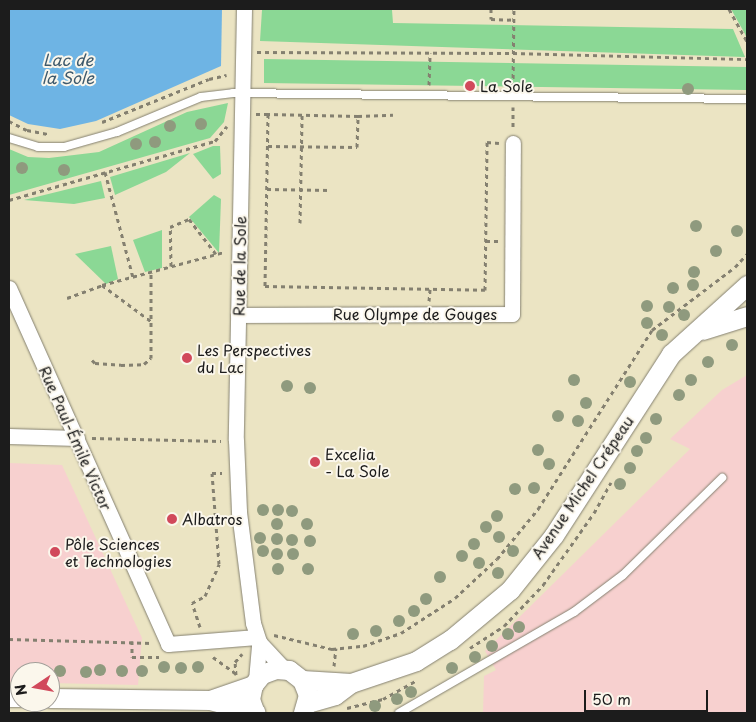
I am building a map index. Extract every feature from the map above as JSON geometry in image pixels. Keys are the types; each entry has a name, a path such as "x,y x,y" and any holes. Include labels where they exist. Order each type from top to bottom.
{"street":[{"name":"Rue de la Sole","path":"244,9 243,53 249,93 239,248 236,440 239,512 258,639 255,683"},
{"name":"Rue Olympe de Gouges","path":"238,315 512,314 513,143"},
{"name":"Avenue Michel Crépeau","path":"302,680 305,708 335,695 351,683 416,661 457,635 510,590 554,535 658,370 747,285"},
{"name":"Rue Paul-Émile Victor","path":"9,288 168,644"},
{"name":"Avenue Michel Crépeau","path":"696,332 747,316"},
{"path":"9,436 77,438"},
{"path":"168,644 258,639 284,669"},
{"path":"210,700 255,683 268,670 284,669"},
{"name":"Avenue Michel Crépeau","path":"284,669 302,680 351,683"},
{"path":"255,683 250,699 255,713"},
{"path":"60,698 210,700 255,713"}],"lane":[{"path":"9,138 38,147 64,147 117,132 201,97 249,93 747,99"},
{"path":"398,713 574,612 623,575 722,478"}],"path":[{"path":"491,9 491,20 514,20"},
{"path":"268,114 266,286 485,290 487,142 513,143 512,53 514,9"},
{"path":"729,9 747,41"},
{"path":"428,95 430,52"},
{"path":"243,53 512,53 747,60"},
{"path":"100,123 209,79 234,74"},
{"path":"248,114 249,93"},
{"path":"9,200 215,141 232,119 248,114 393,116"},
{"path":"300,223 302,115"},
{"path":"268,146 358,147 358,116"},
{"path":"9,121 27,130 57,135"},
{"path":"105,172 133,277"},
{"path":"267,189 330,190"},
{"path":"171,266 170,227 189,219 216,254"},
{"path":"67,298 102,285 151,274 171,266 239,248"},
{"path":"258,639 290,638 332,649 363,646 401,633 455,598 496,559 538,509 652,330 735,267 747,254"},
{"path":"92,360 95,364 144,364 151,358 151,274"},
{"path":"102,285 152,322"},
{"path":"77,438 236,440"},
{"path":"205,642 192,603 205,596 219,564 212,473 223,473"},
{"path":"9,639 168,644"}],"shaded area":[{"path":"747,375 747,713 483,713 484,676 496,670 485,651 690,449 670,439 722,390"},
{"name":"Pôle Sciences et Technologies","path":"9,463 62,465 142,638 138,685 60,683 60,662 10,662 9,682"}],"green space":[{"path":"731,9 747,9 747,39 745,34"},
{"path":"262,10 392,10 393,23 733,29 745,57 260,41"},
{"path":"264,59 747,67 746,90 264,83"},
{"path":"228,103 224,122 210,138 9,195 9,149 28,157 49,158 99,152 187,112"},
{"path":"213,146 220,146 221,174 213,179 193,154"},
{"path":"190,153 166,172 115,195 110,177"},
{"path":"101,181 105,198 74,204 24,200"},
{"path":"214,195 221,199 219,253 189,217"},
{"path":"162,230 162,268 145,272 133,240"},
{"path":"111,246 118,279 106,284 75,254"}],"water":[{"name":"Lac de la Sole","path":"9,9 222,9 221,66 96,121 60,129 28,124 9,115"}],"place":[{"name":"La Sole","path":"470,86"},
{"name":"Les Perspectives du Lac","path":"187,358"},
{"name":"Excelia - La Sole","path":"315,462"},
{"name":"Albatros","path":"172,519"},
{"name":"Pôle Sciences et Technologies","path":"55,552"}]}
